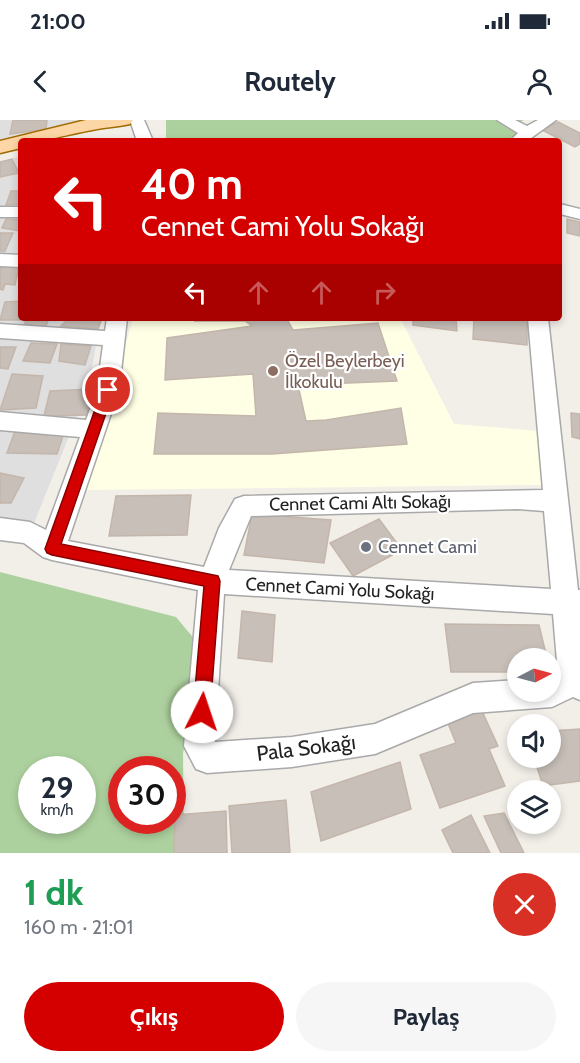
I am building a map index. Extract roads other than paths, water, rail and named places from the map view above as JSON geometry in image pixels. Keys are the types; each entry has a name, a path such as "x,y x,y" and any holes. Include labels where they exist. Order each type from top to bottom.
{"main road":[{"path":"34,138 90,122 124,120"},
{"path":"74,138 111,129 135,120"},
{"path":"0,147 18,142"},
{"path":"0,157 18,152"}],"street":[{"path":"135,120 145,138"},
{"path":"504,120 523,137 549,120"},
{"path":"562,210 580,214"},
{"path":"0,212 18,212"},
{"path":"0,260 18,261"},
{"name":"Pala Sokağı","path":"212,581 200,746 207,758 292,752 375,739 473,698 552,692 577,683 573,603 556,501 538,321"},
{"path":"0,331 116,328 108,390 52,549"},
{"path":"0,421 94,430"},
{"name":"Cennet Cami Altı Sokağı","path":"212,581 232,528 244,506 518,499 556,501"},
{"name":"Cennet Cami Yolu Sokağı","path":"0,529 30,533 52,549 212,581 573,603"}],"place":[{"name":"Özel Beylerbeyi İlkokulu","path":"273,371"},
{"name":"Cennet Cami","path":"366,547"}]}
